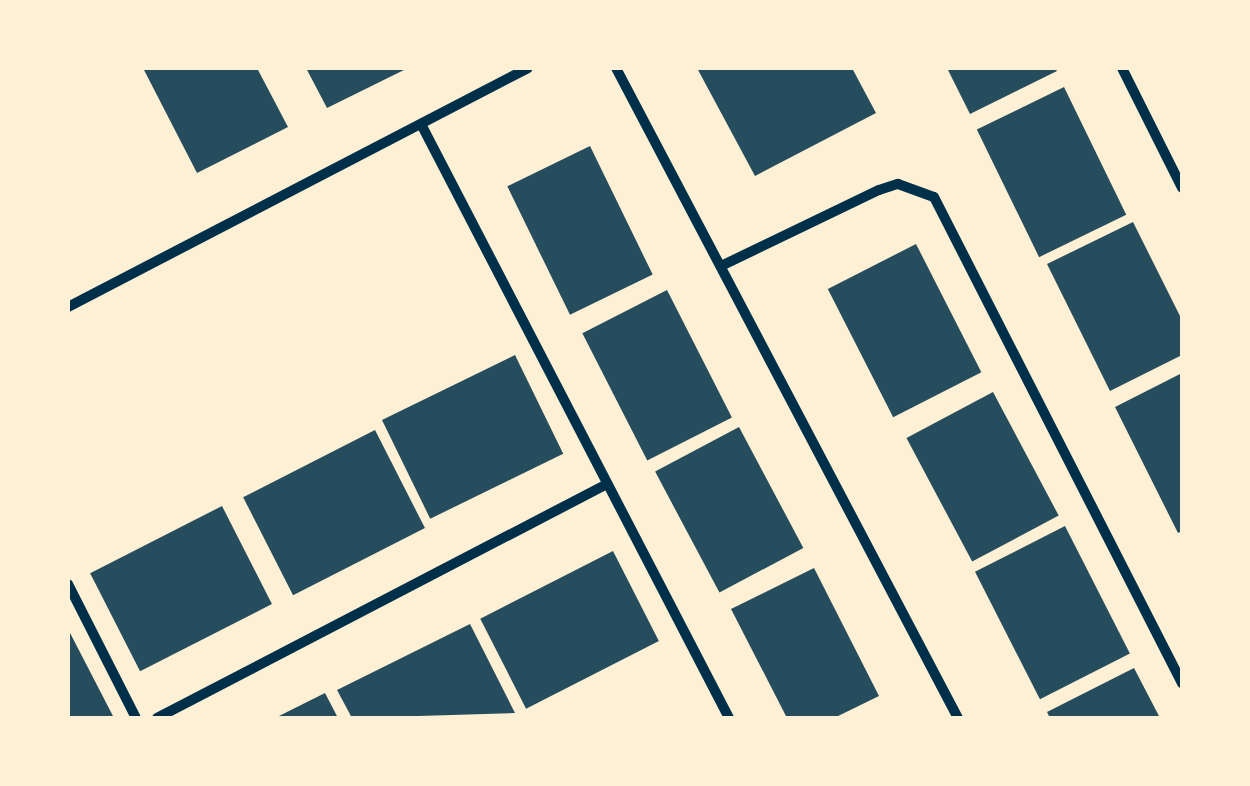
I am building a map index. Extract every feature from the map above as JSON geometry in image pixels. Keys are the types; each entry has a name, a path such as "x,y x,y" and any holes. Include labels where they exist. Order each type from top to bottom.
{"street":[{"path":"68,307 528,68"},
{"path":"616,68 958,718"},
{"path":"1122,68 1182,188"},
{"path":"421,124 728,718"},
{"path":"721,266 879,190 898,184 934,197 1182,683"},
{"path":"156,718 607,484"},
{"path":"68,584 136,718"}],"building":[{"path":"143,68 257,68 288,127 197,173"},
{"path":"306,68 408,68 327,108"},
{"path":"697,68 852,68 876,113 755,176"},
{"path":"947,68 1055,68 1057,71 970,114"},
{"path":"1064,87 1126,215 1039,257 977,130"},
{"path":"590,146 653,275 570,315 507,186"},
{"path":"1133,222 1182,320 1182,355 1110,391 1047,264"},
{"path":"916,244 981,372 893,417 828,289"},
{"path":"667,290 732,417 647,461 582,333"},
{"path":"515,355 563,454 430,519 382,420"},
{"path":"1182,373 1182,531 1178,533 1115,407"},
{"path":"993,392 1059,516 972,562 906,438"},
{"path":"739,427 803,548 719,593 655,472"},
{"path":"375,430 425,528 293,595 243,497"},
{"path":"222,506 272,604 140,671 90,573"},
{"path":"1065,526 1130,653 1040,699 975,572"},
{"path":"613,551 659,641 526,709 480,619"},
{"path":"814,568 879,696 834,718 787,718 731,609"},
{"path":"470,624 515,713 352,718 337,690"},
{"path":"68,629 114,718 68,718"},
{"path":"1134,668 1160,718 1050,718 1047,712"},
{"path":"325,693 338,718 275,718"}]}
